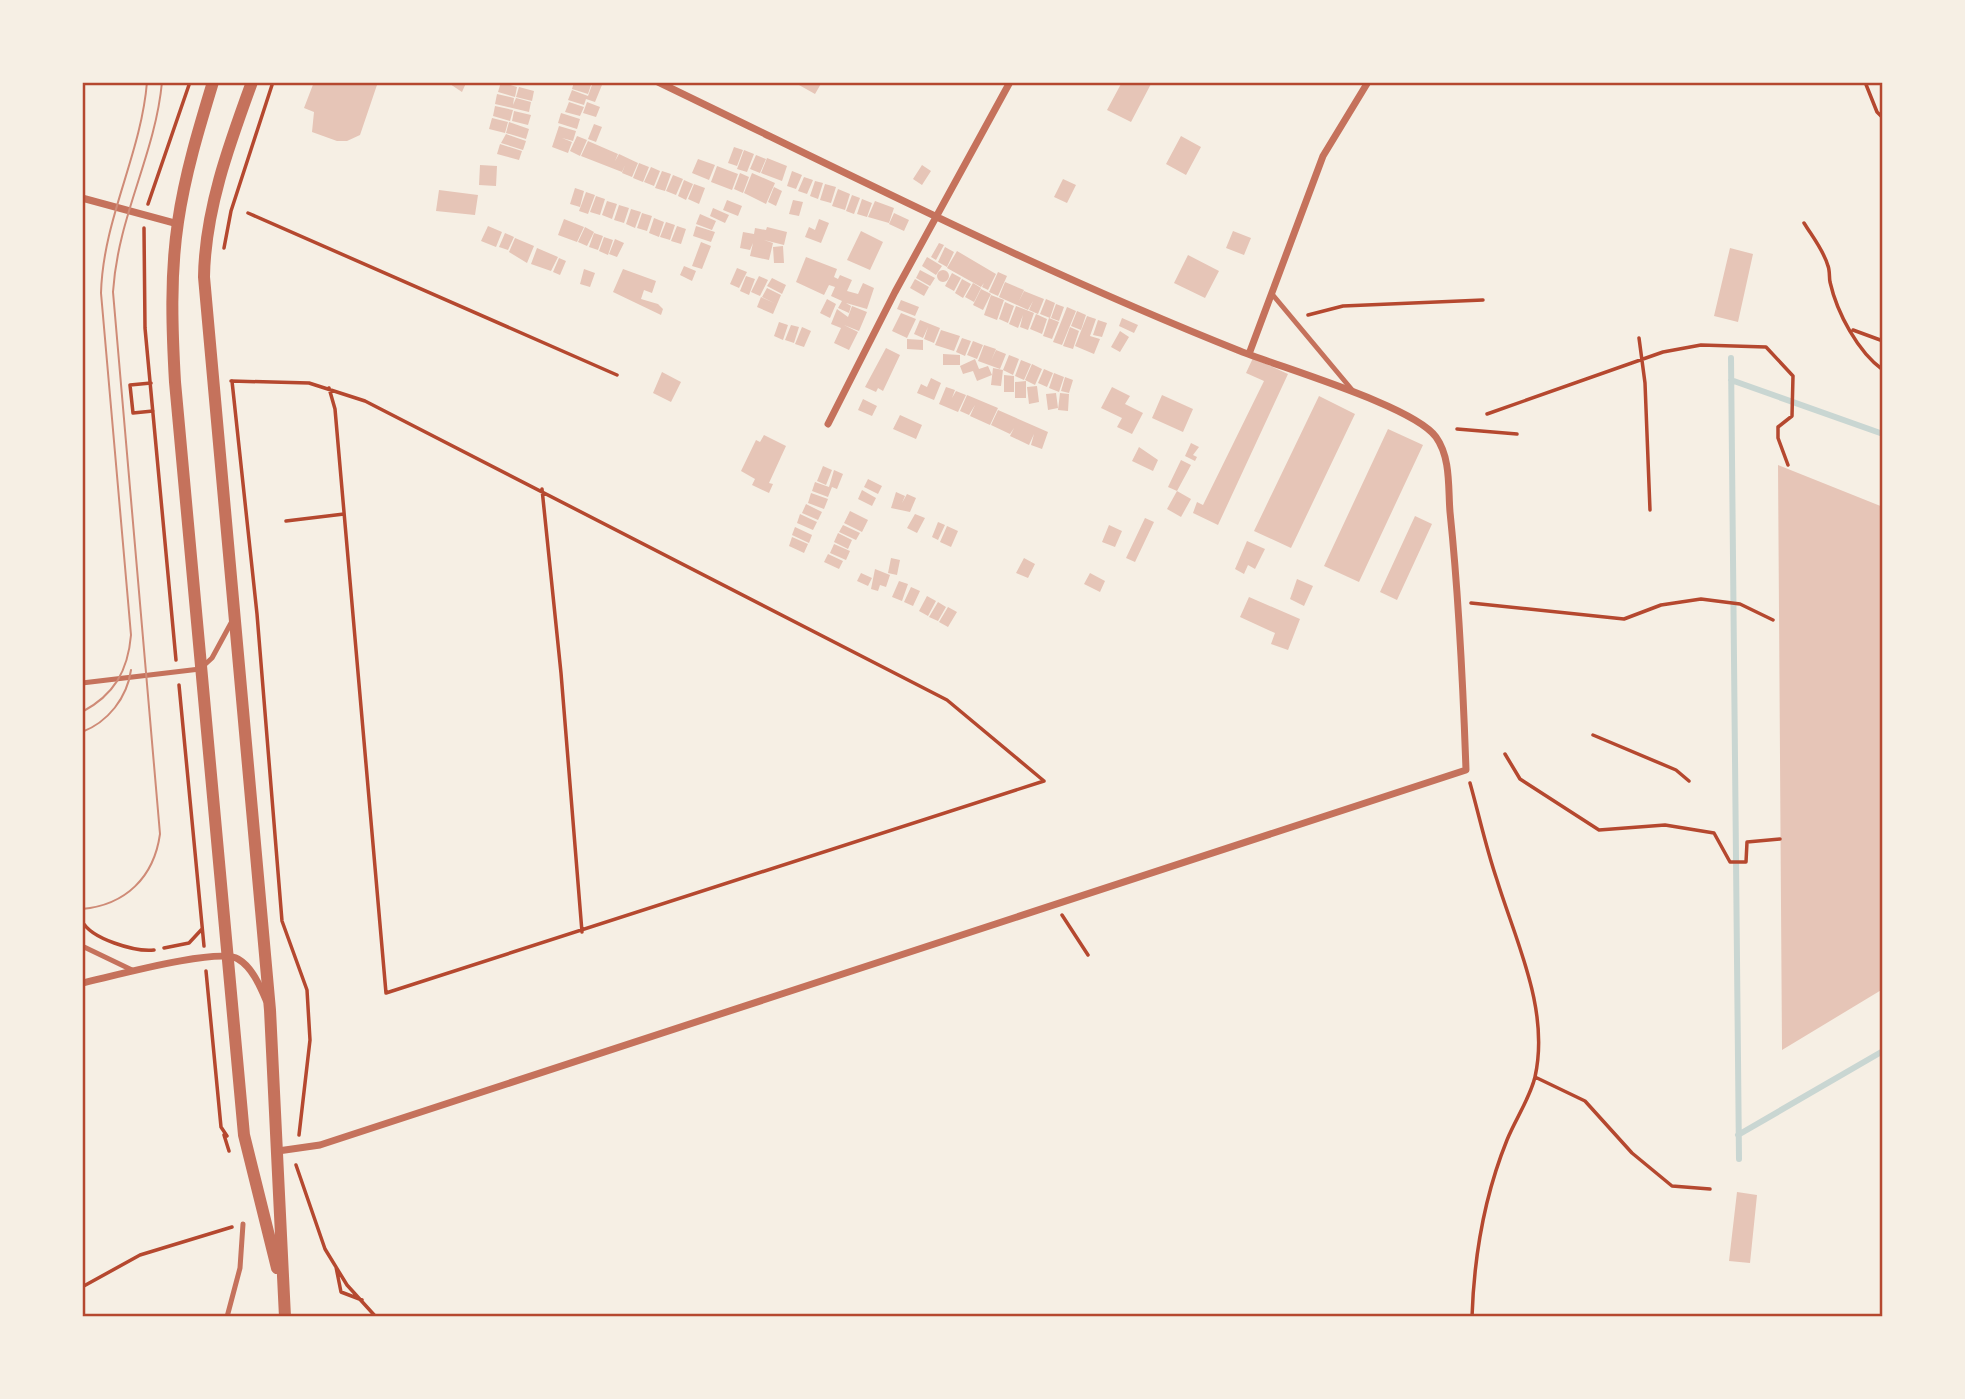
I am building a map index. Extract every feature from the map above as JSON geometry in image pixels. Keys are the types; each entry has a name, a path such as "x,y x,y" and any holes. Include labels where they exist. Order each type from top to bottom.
{"street":[{"path":"214,82 192,152 178,224 172,316 174,373 246,1152 269,1230 285,1315"},
{"path":"252,82 213,200 205,250 204,277 285,1150 285,1315"},
{"path":"285,1150 320,1145 1466,770 1459,602 1443,450 1432,432 1415,418 1249,355 1082,285 935,218 658,82"},
{"path":"828,424 935,218 1010,82"},
{"path":"1249,355 1323,156 1368,82"},
{"path":"82,198 178,224"},
{"path":"82,983 205,957 228,955 238,959 249,969 270,1010"}],"lane":[{"path":"1272,294 1355,393"},
{"path":"82,683 200,669 212,658 235,614"},
{"path":"82,946 135,972"},
{"path":"227,1317 240,1268 243,1224"}],"path":[{"path":"148,202 190,82"},
{"path":"222,258 231,211 273,82"},
{"path":"1865,82 1877,112 1883,118"},
{"path":"248,214 617,375"},
{"path":"1804,223 1829,266 1829,282 1851,329 1868,359 1883,370"},
{"path":"144,227 144,311 176,657"},
{"path":"1293,320 1343,306 1483,300"},
{"path":"1851,329 1883,341"},
{"path":"1639,338 1650,510"},
{"path":"1487,414 1663,352 1702,345 1766,347 1793,376 1792,416 1778,426 1778,438 1788,466"},
{"path":"231,368 257,614 282,921 307,990 310,1040 301,1130 288,1130"},
{"path":"232,381 309,383 329,388 365,401 542,489 947,700 1044,782 386,993 335,409 329,388"},
{"path":"150,383 130,385 132,404 133,413 153,411"},
{"path":"1457,429 1517,435"},
{"path":"542,489 562,687 582,932"},
{"path":"285,521 344,514"},
{"path":"1459,602 1624,618 1661,605 1701,599 1740,604 1773,620"},
{"path":"179,690 221,1127 224,1133 233,1137"},
{"path":"1592,735 1676,770 1689,781"},
{"path":"1505,754 1520,779 1599,830 1665,825 1714,833 1730,862 1746,862 1747,842 1780,839"},
{"path":"1466,770 1496,878 1531,987 1538,1031 1535,1077 1507,1141 1486,1199 1473,1275 1472,1317"},
{"path":"1055,905 1081,940 1088,955"},
{"path":"82,921 86,928 136,951 189,943 202,929"},
{"path":"1535,1077 1585,1101 1640,1160 1672,1186 1710,1189"},
{"path":"285,1150 324,1249 347,1285 376,1317"},
{"path":"82,1287 164,1246 243,1224"},
{"path":"336,1265 341,1293 363,1300"}],"building":[{"path":"314,82 378,82 360,135 347,141 337,141 312,132 314,112 304,108"},
{"path":"447,82 464,82 466,83 462,92"},
{"path":"501,82 517,87 515,97 498,92"},
{"path":"574,82 592,82 588,94 572,89"},
{"path":"593,82 602,85 595,102 586,99 584,105 568,100 572,90 588,96"},
{"path":"800,82 822,82 815,94 799,85"},
{"path":"1122,82 1152,82 1131,122 1107,110"},
{"path":"519,87 534,91 532,101 516,97"},
{"path":"497,94 514,98 513,105 516,98 531,102 529,112 495,104"},
{"path":"569,102 584,107 580,116 565,112"},
{"path":"587,102 600,107 596,117 583,113"},
{"path":"495,106 513,110 510,121 493,116"},
{"path":"514,111 531,115 528,125 512,121"},
{"path":"561,113 580,119 577,129 558,123"},
{"path":"492,118 508,122 505,133 489,129"},
{"path":"509,122 529,129 526,139 506,133"},
{"path":"594,124 602,127 596,142 588,139"},
{"path":"559,126 576,131 573,141 562,138 572,142 568,153 552,147"},
{"path":"506,134 526,141 523,150 501,143"},
{"path":"577,136 587,140 580,156 570,151"},
{"path":"1181,136 1201,147 1186,175 1166,164"},
{"path":"588,141 618,154 615,161 619,154 638,163 632,177 622,173 625,165 622,172 581,156"},
{"path":"500,144 522,151 519,160 497,154"},
{"path":"734,147 743,150 737,166 728,163"},
{"path":"744,150 754,154 747,172 737,169"},
{"path":"756,155 766,159 760,173 750,169"},
{"path":"767,158 787,166 782,181 761,173"},
{"path":"698,159 715,165 709,180 692,173"},
{"path":"639,163 649,167 643,182 633,178"},
{"path":"480,165 497,166 496,186 479,185"},
{"path":"922,165 931,171 922,185 913,179"},
{"path":"717,166 738,174 732,190 711,182"},
{"path":"651,167 660,171 654,186 644,182"},
{"path":"662,171 671,174 665,191 655,188"},
{"path":"792,171 802,175 796,189 787,186"},
{"path":"740,173 749,177 743,193 734,189"},
{"path":"752,173 775,183 766,204 744,193"},
{"path":"673,175 683,179 676,195 666,191"},
{"path":"804,177 813,180 807,194 798,191"},
{"path":"1063,179 1076,185 1067,203 1054,197"},
{"path":"684,180 693,184 686,200 678,196"},
{"path":"815,181 823,183 818,199 810,196"},
{"path":"694,184 705,188 699,204 688,199"},
{"path":"825,184 836,187 831,203 820,200"},
{"path":"774,187 782,191 776,206 768,202"},
{"path":"575,188 584,191 580,207 570,204"},
{"path":"838,189 850,194 845,210 832,206"},
{"path":"439,190 478,195 475,215 436,211"},
{"path":"586,192 595,195 588,214 579,211"},
{"path":"852,195 860,198 854,214 846,211"},
{"path":"596,196 605,199 600,215 590,212"},
{"path":"862,199 872,203 867,217 857,214"},
{"path":"727,200 742,206 738,216 723,210"},
{"path":"793,200 803,202 799,216 789,214"},
{"path":"607,201 617,204 612,219 602,215"},
{"path":"875,201 894,208 889,223 868,217"},
{"path":"619,205 629,208 624,223 614,220"},
{"path":"713,208 729,215 725,223 710,216"},
{"path":"631,209 641,212 635,228 626,224"},
{"path":"642,213 652,216 647,231 637,228"},
{"path":"894,213 909,220 904,231 889,224"},
{"path":"700,214 716,221 712,230 696,224"},
{"path":"654,218 664,222 659,237 649,233"},
{"path":"564,219 584,227 577,242 558,235"},
{"path":"819,219 829,223 821,243 805,237 809,227 815,230"},
{"path":"666,222 675,225 670,240 660,237"},
{"path":"488,226 502,232 496,247 481,241"},
{"path":"677,226 686,229 681,244 671,241"},
{"path":"696,226 715,232 711,242 693,236"},
{"path":"585,227 594,232 587,246 578,242"},
{"path":"767,227 787,232 784,245 764,240 773,243 769,260 750,256 753,243 750,250 740,248 743,232 754,234 755,228 766,230"},
{"path":"861,231 883,242 870,270 847,260"},
{"path":"1233,231 1251,238 1244,255 1226,248"},
{"path":"505,233 514,237 508,250 499,247"},
{"path":"594,233 603,236 598,250 589,247"},
{"path":"604,237 613,240 608,255 599,251"},
{"path":"515,238 534,246 527,263 509,252"},
{"path":"615,239 624,243 617,257 609,254"},
{"path":"701,242 711,246 702,269 692,266"},
{"path":"939,243 944,245 936,260 931,257"},
{"path":"783,246 784,263 774,263 773,247"},
{"path":"945,247 954,252 947,267 938,262"},
{"path":"537,248 558,257 551,271 531,264"},
{"path":"1730,248 1753,254 1738,322 1714,316"},
{"path":"957,251 996,274 988,290 982,287 984,283 981,287 947,268"},
{"path":"1188,255 1219,271 1205,298 1174,283"},
{"path":"806,257 837,269 834,277 838,279 840,275 852,280 847,291 858,294 863,283 874,288 867,309 846,303 851,306 849,313 838,308 842,301 831,296 835,287 829,285 824,295 796,282"},
{"path":"927,257 942,266 936,275 922,266"},
{"path":"559,258 566,261 560,275 553,272"},
{"path":"684,266 696,271 692,281 680,275"},
{"path":"737,268 747,272 739,288 730,284"},
{"path":"584,269 595,273 590,287 580,284"},
{"path":"623,269 656,281 652,293 644,290 641,299 658,304 663,309 661,315 613,292"},
{"path":"920,270 935,278 930,286 916,278"},
{"path":"938,271 948,271 948,281 938,281"},
{"path":"998,272 1007,276 998,296 989,292"},
{"path":"952,273 961,278 954,291 945,286"},
{"path":"746,276 755,279 749,295 740,291"},
{"path":"759,276 768,280 760,296 751,292"},
{"path":"772,278 786,285 782,294 767,286"},
{"path":"915,279 929,287 924,296 910,288"},
{"path":"962,279 971,284 963,298 955,293"},
{"path":"1005,282 1024,290 1019,301 1024,291 1044,299 1038,314 1029,310 1033,301 1028,310 999,297"},
{"path":"973,283 981,288 974,302 965,297"},
{"path":"767,288 781,295 773,314 757,307 761,297 774,303 762,297"},
{"path":"981,289 991,294 983,310 973,305"},
{"path":"991,295 1004,300 997,320 984,315"},
{"path":"827,299 836,304 830,318 820,313"},
{"path":"1046,299 1055,303 1050,318 1040,314"},
{"path":"901,300 919,307 915,316 897,309"},
{"path":"1005,302 1014,306 1008,323 999,319"},
{"path":"1056,304 1064,307 1059,321 1051,318"},
{"path":"852,306 867,312 859,331 844,325 858,332 849,350 834,343 841,328 831,324 837,309 848,317"},
{"path":"1016,306 1034,313 1028,330 1020,327 1023,315 1018,328 1009,324"},
{"path":"1067,307 1076,311 1062,345 1053,342"},
{"path":"1077,311 1086,315 1081,330 1071,326"},
{"path":"901,313 916,319 907,338 892,331"},
{"path":"1036,314 1047,319 1042,334 1030,329"},
{"path":"1087,316 1096,319 1090,336 1100,339 1094,354 1075,346"},
{"path":"1049,318 1059,322 1052,339 1043,336"},
{"path":"1122,318 1138,325 1134,333 1119,326"},
{"path":"920,320 940,328 934,343 924,339 928,327 923,338 914,334"},
{"path":"1098,320 1107,323 1102,337 1093,335"},
{"path":"779,322 788,325 783,340 774,336"},
{"path":"791,325 799,327 794,343 785,340"},
{"path":"802,327 811,331 804,347 795,344"},
{"path":"1070,327 1079,331 1073,349 1063,346"},
{"path":"941,330 960,336 954,351 935,345"},
{"path":"1120,331 1129,337 1120,352 1111,347"},
{"path":"962,338 971,341 965,356 956,352"},
{"path":"907,339 923,340 923,350 907,349"},
{"path":"973,341 983,345 977,359 967,355"},
{"path":"984,345 996,349 991,361 996,350 1006,354 1000,369 978,361"},
{"path":"886,348 900,355 883,391 878,388 876,392 865,387"},
{"path":"943,354 960,355 960,365 943,365"},
{"path":"1009,355 1019,359 1013,375 1003,370"},
{"path":"1253,358 1288,374 1218,525 1193,513 1197,502 1203,505 1264,381 1246,373"},
{"path":"975,359 979,369 988,366 992,375 977,381 973,371 963,374 960,366"},
{"path":"1021,360 1031,364 1024,380 1015,376"},
{"path":"1032,364 1042,369 1035,385 1025,380"},
{"path":"993,368 1003,370 1001,386 991,385"},
{"path":"1044,369 1053,373 1047,387 1038,383"},
{"path":"662,372 681,382 671,402 653,393"},
{"path":"1054,373 1064,377 1059,392 1049,388"},
{"path":"1004,375 1014,376 1014,392 1004,392"},
{"path":"1065,377 1073,380 1069,393 1061,391"},
{"path":"931,378 941,383 934,400 917,393 921,384 927,387"},
{"path":"1026,381 1026,398 1015,398 1015,382"},
{"path":"1037,386 1039,402 1029,404 1027,387"},
{"path":"946,387 955,390 952,398 956,391 966,395 958,412 939,404"},
{"path":"1112,387 1130,396 1125,404 1143,413 1132,434 1117,427 1122,418 1101,408"},
{"path":"1056,393 1058,408 1048,410 1046,394"},
{"path":"1060,393 1069,394 1068,411 1058,410"},
{"path":"967,395 998,408 990,425 970,416 975,405 969,415 960,411"},
{"path":"1162,395 1193,409 1183,432 1152,418"},
{"path":"1319,396 1355,414 1291,548 1254,531"},
{"path":"863,399 877,406 872,416 858,410"},
{"path":"998,410 1048,432 1042,449 1031,445 1034,434 1029,445 1010,436 1014,428 1010,434 991,425"},
{"path":"900,415 922,425 916,439 893,429"},
{"path":"1388,429 1423,445 1359,582 1324,566"},
{"path":"764,435 786,446 769,483 773,484 769,493 752,485 755,479 741,471 756,440 760,442"},
{"path":"1191,443 1199,447 1193,455 1197,457 1195,461 1185,456"},
{"path":"1139,447 1158,460 1153,471 1132,461"},
{"path":"1181,460 1191,465 1177,491 1168,487"},
{"path":"1778,465 1883,507 1883,989 1782,1050"},
{"path":"823,466 832,470 826,485 817,481"},
{"path":"834,470 843,474 837,489 832,487 828,497 812,491 815,482 829,487"},
{"path":"868,479 882,486 878,494 864,487"},
{"path":"862,490 876,498 872,506 858,499"},
{"path":"1177,491 1191,499 1181,517 1167,509"},
{"path":"896,492 905,496 902,503 907,494 916,498 910,512 891,508"},
{"path":"811,493 828,499 824,509 808,503"},
{"path":"806,504 822,512 818,520 802,513"},
{"path":"850,511 868,520 862,532 844,523"},
{"path":"800,514 817,522 813,530 797,523"},
{"path":"915,514 925,518 917,533 907,528"},
{"path":"1415,516 1432,524 1397,600 1380,592"},
{"path":"1145,518 1154,522 1135,562 1126,558"},
{"path":"938,522 945,525 938,540 932,537"},
{"path":"843,525 860,533 856,540 839,532"},
{"path":"1109,525 1122,531 1115,547 1102,542"},
{"path":"947,526 958,531 951,547 940,542"},
{"path":"795,527 812,535 809,543 792,535"},
{"path":"838,533 852,540 848,549 834,542"},
{"path":"792,537 808,544 804,553 789,546"},
{"path":"1247,541 1265,549 1255,569 1248,565 1244,574 1235,569"},
{"path":"834,544 850,551 846,560 830,553"},
{"path":"828,554 843,561 839,569 824,562"},
{"path":"891,558 900,560 897,575 888,573"},
{"path":"1024,558 1035,564 1028,578 1016,573"},
{"path":"875,569 890,575 886,587 880,585 878,591 871,589"},
{"path":"861,573 872,578 868,586 857,581"},
{"path":"1090,573 1105,581 1100,592 1084,584"},
{"path":"1297,579 1313,586 1304,606 1290,599"},
{"path":"899,581 908,584 902,601 892,597"},
{"path":"911,587 920,591 913,606 904,602"},
{"path":"927,596 936,601 928,616 919,611"},
{"path":"1249,597 1300,619 1288,650 1271,644 1275,633 1240,617"},
{"path":"938,602 946,607 938,621 929,617"},
{"path":"948,607 957,612 948,627 939,622"},
{"path":"1737,1192 1757,1195 1750,1263 1729,1261"}],"waterway":[{"path":"1731,358 1739,1159"},
{"path":"1731,380 1883,434"},
{"path":"1738,1135 1883,1051"}],"tram line":[{"path":"82,712 103,698 117,681 127,660 131,635 101,293 108,239 138,135 147,82"},
{"path":"82,909 112,902 135,886 151,863 160,834 113,292 122,237 152,135 162,82"},
{"path":"82,732 100,722 115,708 125,690 131,670"}]}
